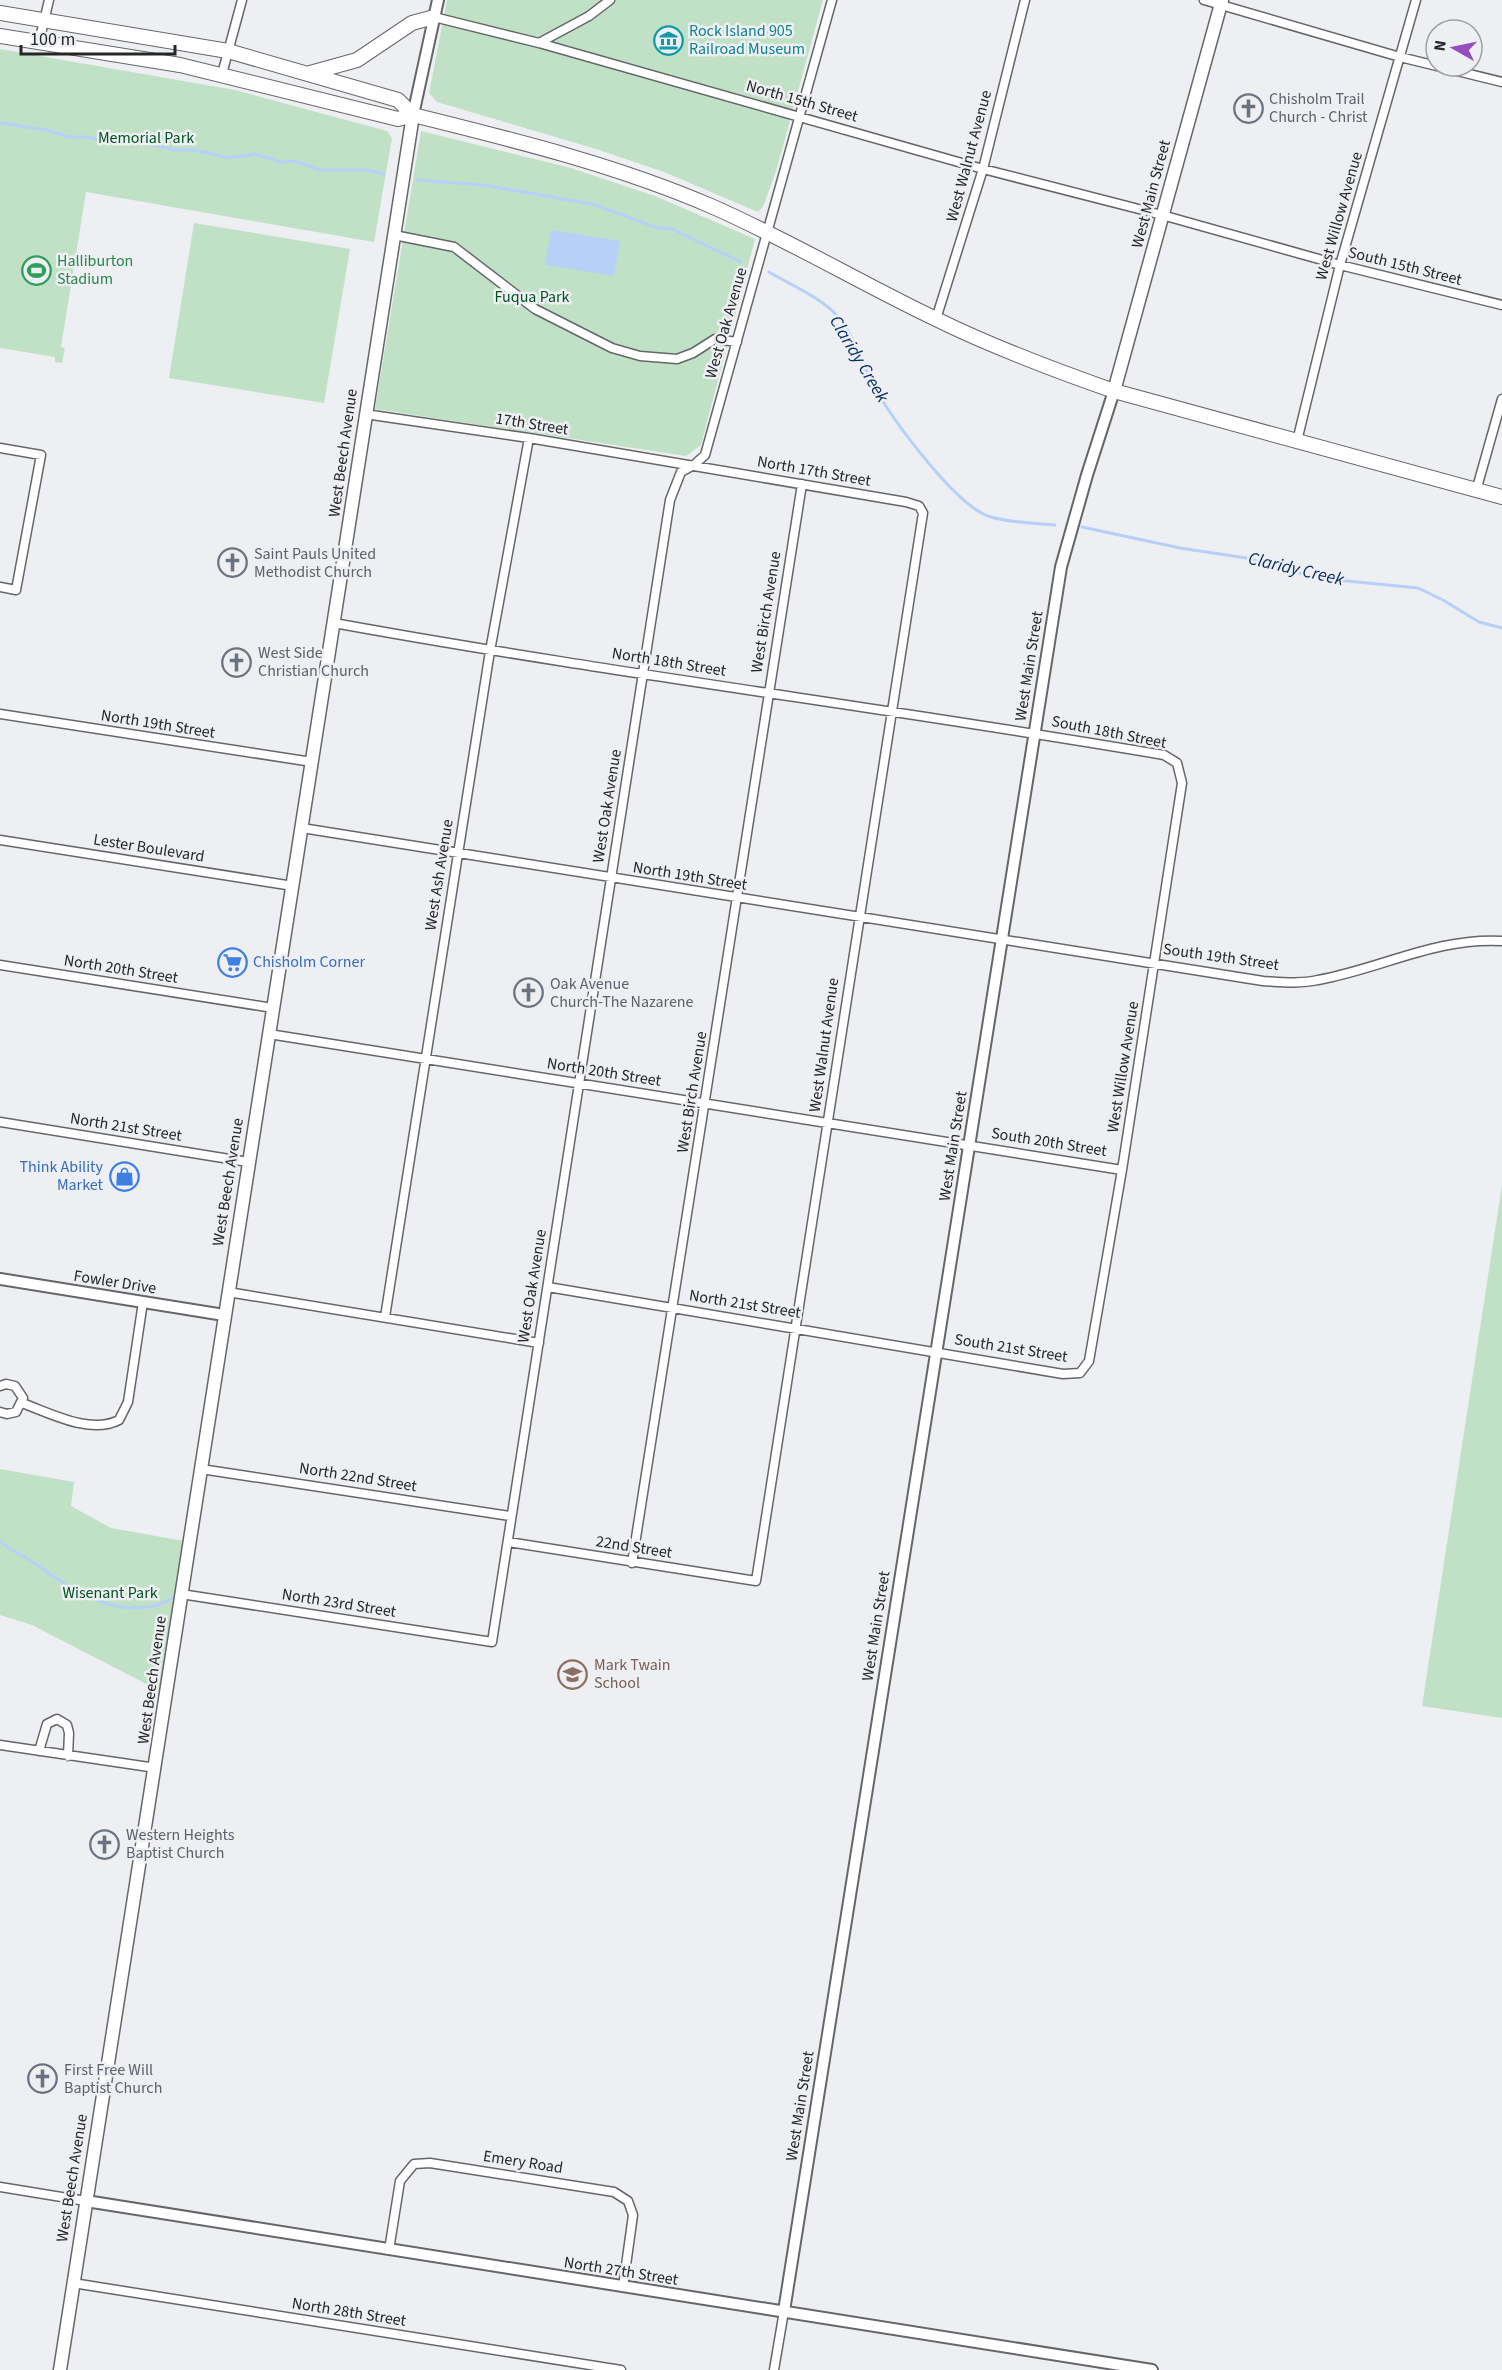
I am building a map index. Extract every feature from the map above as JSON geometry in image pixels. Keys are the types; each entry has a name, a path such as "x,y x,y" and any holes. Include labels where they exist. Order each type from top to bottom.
{"main road":[{"name":"West Main Street","path":"1114,392 1221,2"},
{"path":"0,13 228,51 398,100 413,115"},
{"path":"310,73 357,60 412,23 434,17"},
{"path":"0,36 222,74 398,119 413,115 570,156 661,186 767,231 936,319 1031,361 1114,392 1502,497"},
{"name":"West Beech Avenue","path":"60,2370 334,623 364,414 413,115"}],"street":[{"path":"39,42 49,0"},
{"path":"222,74 242,0"},
{"name":"West Beech Avenue","path":"413,115 438,0"},
{"path":"539,43 589,16 610,0"},
{"name":"West Oak Avenue","path":"492,1642 670,500 681,472 694,465 705,455 832,0"},
{"name":"West Walnut Avenue","path":"936,319 983,170 1025,0"},
{"path":"1203,0 1221,2 1400,57 1502,82"},
{"name":"West Willow Avenue","path":"1297,441 1340,265 1416,0"},
{"name":"North 15th Street","path":"434,17 539,43 983,170 1162,215"},
{"name":"South 15th Street","path":"1162,215 1340,265 1502,305"},
{"path":"393,235 454,247 535,309 612,348 640,356 676,359 693,353 715,339 737,342"},
{"name":"West Main Street","path":"784,2312 1061,567 1114,392"},
{"path":"1476,490 1502,399"},
{"name":"17th Street","path":"364,414 694,465"},
{"name":"West Ash Avenue","path":"385,1317 490,651 529,438"},
{"path":"0,448 41,455 16,590 0,587"},
{"name":"North 17th Street","path":"694,465 906,502 919,506 923,513"},
{"name":"West Birch Avenue","path":"632,1563 802,484"},
{"name":"West Walnut Avenue","path":"756,1581 858,917 923,513"},
{"name":"North 18th Street","path":"334,623 490,651 1035,733"},
{"name":"North 19th Street","path":"0,714 312,762"},
{"name":"South 18th Street","path":"1035,733 1164,755 1177,763"},
{"name":"West Willow Avenue","path":"1080,1373 1089,1361 1155,963 1182,783 1177,763"},
{"name":"North 19th Street","path":"302,828 610,879 1003,939"},
{"name":"Lester Boulevard","path":"0,840 292,886"},
{"name":"South 19th Street","path":"1003,939 1263,981 1293,982 1345,974 1443,945 1485,940 1502,941"},
{"name":"North 20th Street","path":"0,965 273,1008"},
{"name":"North 20th Street","path":"268,1034 971,1145"},
{"name":"North 21st Street","path":"0,1122 248,1162"},
{"name":"South 20th Street","path":"971,1145 1122,1170"},
{"name":"Fowler Drive","path":"0,1279 224,1315"},
{"name":"North 21st Street","path":"548,1287 937,1351"},
{"path":"228,1292 539,1343"},
{"path":"22,1403 69,1419 93,1424 102,1425 119,1420 128,1402 143,1302"},
{"name":"South 21st Street","path":"937,1351 1063,1374 1080,1373"},
{"path":"0,1386 15,1386 22,1393 22,1403 12,1414 0,1412"},
{"name":"North 22nd Street","path":"201,1469 510,1516"},
{"name":"22nd Street","path":"508,1542 756,1581"},
{"name":"North 23rd Street","path":"181,1594 492,1642"},
{"path":"39,1751 47,1724 57,1719 67,1725 68,1756"},
{"path":"0,1744 156,1768"},
{"name":"Emery Road","path":"389,2250 400,2181 414,2164 430,2163 614,2192 628,2201 633,2215 623,2287"},
{"path":"0,2187 86,2201"},
{"name":"North 27th Street","path":"86,2201 1152,2370"},
{"name":"North 28th Street","path":"73,2283 621,2370"},
{"path":"774,2370 784,2312"}],"green space":[{"path":"447,0 823,0 777,168 763,207 758,212 664,172 596,149 437,102 429,93"},
{"name":"Memorial Park","path":"0,49 235,90 387,131 392,138 374,242 86,192 61,347 65,348 62,363 55,362 55,357 0,348"},
{"name":"Fuqua Park","path":"421,131 571,168 655,196 755,239 701,445 686,456 375,409"},
{"path":"194,223 350,249 324,403 169,378"},
{"path":"1502,1185 1502,1718 1422,1706"},
{"name":"Wisenant Park","path":"0,1469 74,1482 71,1506 111,1528 184,1541 160,1691 32,1625 0,1615"}],"water":[{"path":"551,230 620,241 614,276 545,265"}],"waterway":[{"name":"Claridy Creek","path":"0,123 47,130 68,137 86,137 107,141 123,137 173,150 196,150 229,158 255,154 281,162 295,161 319,170 367,170 384,174"},
{"name":"Claridy Creek","path":"417,180 483,185 592,204 658,228 672,229 741,262"},
{"name":"Claridy Creek","path":"769,272 815,298 838,317 850,334 871,381 885,404 911,441 961,498 991,517 1015,522 1055,525"},
{"name":"Claridy Creek","path":"1082,527 1180,548 1246,558 1317,578 1418,588 1479,622 1502,628"},
{"path":"0,1541 64,1583 99,1601 137,1608 156,1605 175,1597"}],"place":[{"name":"Rock Island 905 Railroad Museum","path":"668,40"},
{"name":"Chisholm Trail Church - Christ","path":"1248,108"},
{"name":"Halliburton Stadium","path":"36,270"},
{"name":"Saint Pauls United Methodist Church","path":"233,563"},
{"name":"West Side Christian Church","path":"237,662"},
{"name":"Chisholm Corner","path":"232,962"},
{"name":"Oak Avenue Church-The Nazarene","path":"529,993"},
{"name":"Think Ability Market","path":"124,1176"},
{"name":"Mark Twain School","path":"573,1674"},
{"name":"Western Heights Baptist Church","path":"105,1844"},
{"name":"First Free Will Baptist Church","path":"43,2079"}]}
